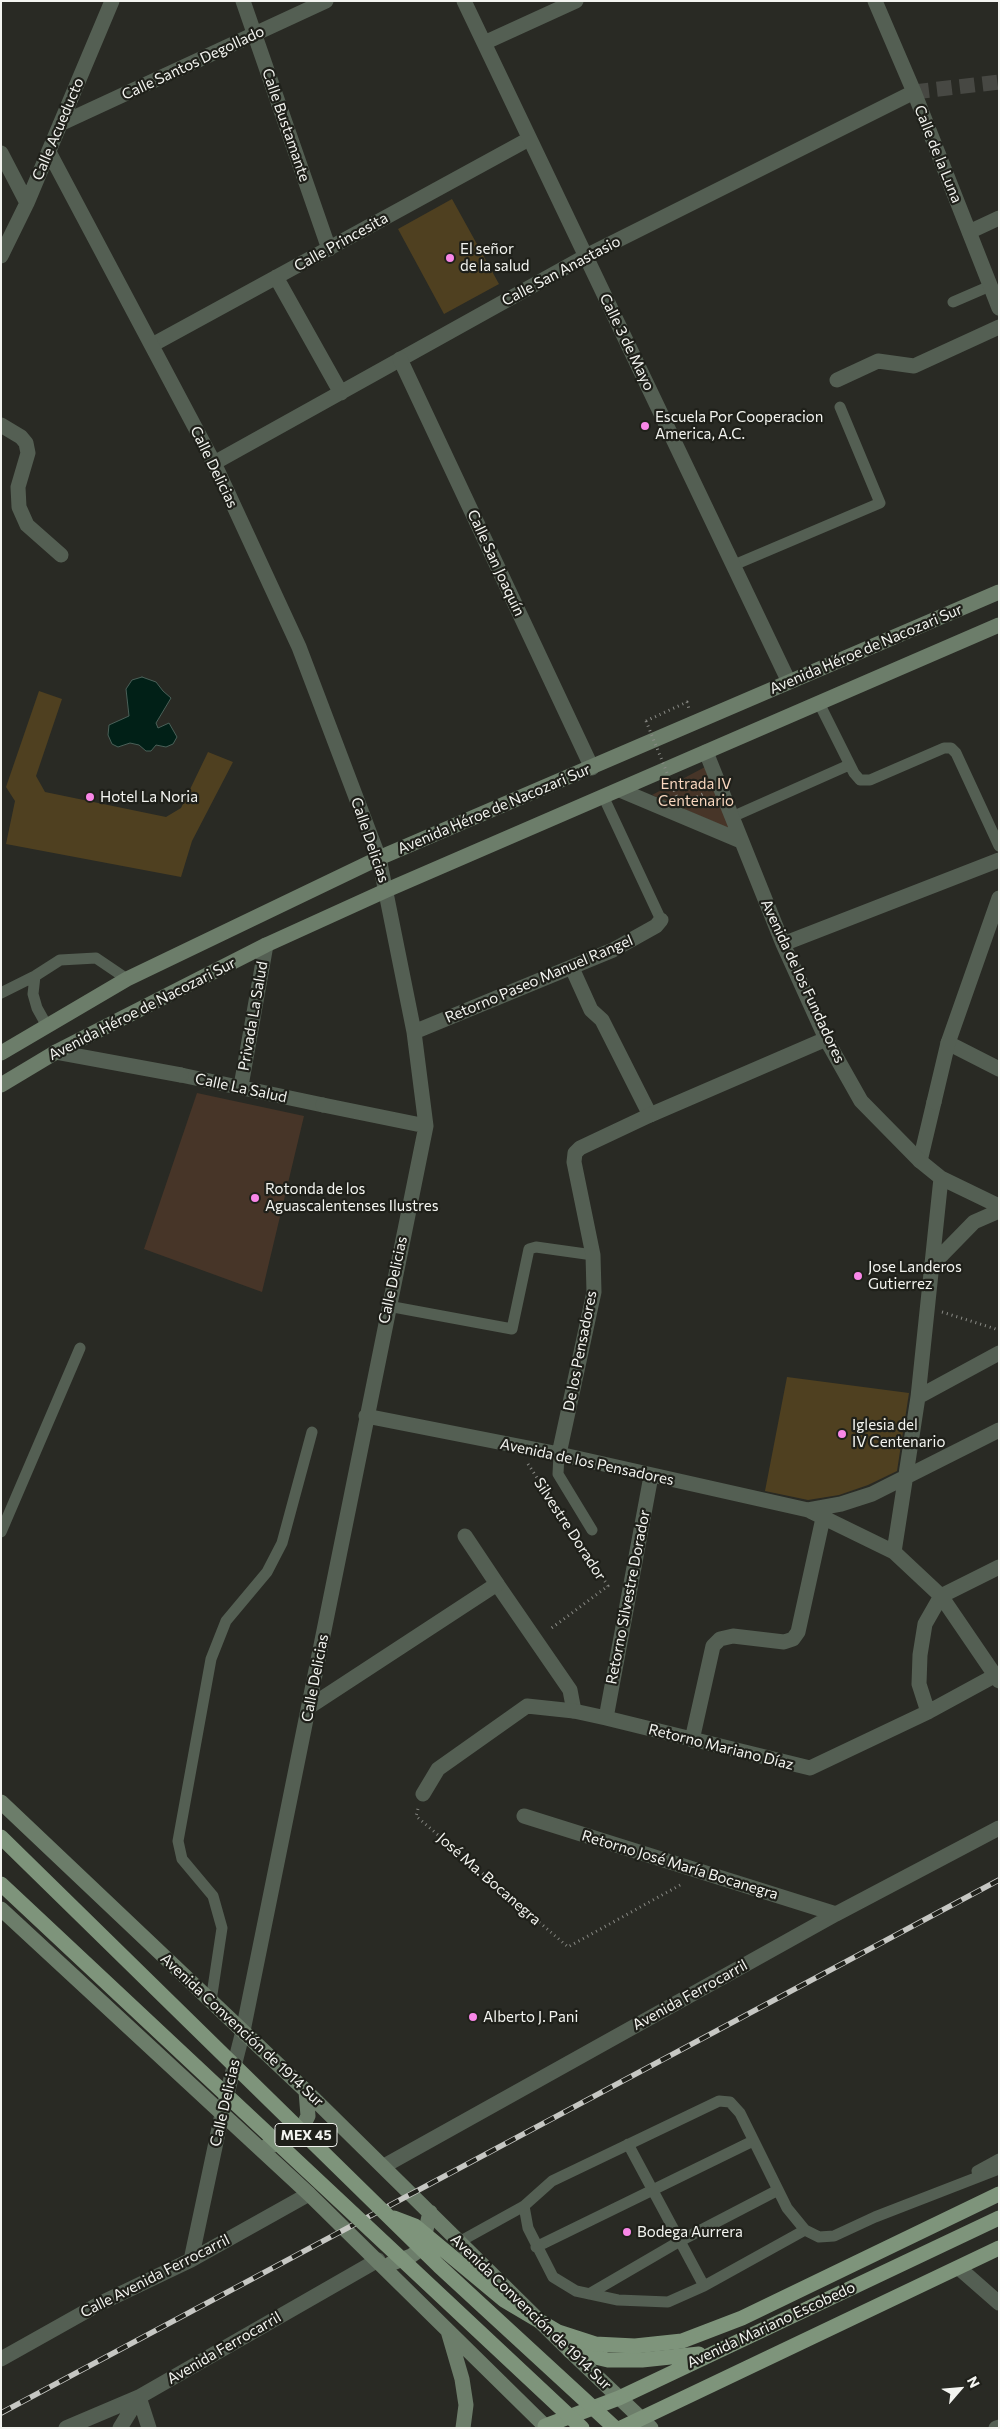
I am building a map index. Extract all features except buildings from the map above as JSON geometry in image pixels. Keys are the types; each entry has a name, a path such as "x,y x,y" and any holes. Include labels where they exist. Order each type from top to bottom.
{"main road":[{"name":"Avenida Héroe de Nacozari Sur","path":"3,1050 127,979 379,858 999,592"},
{"name":"Avenida Héroe de Nacozari Sur","path":"1,1085 56,1052 266,945 387,890 999,626"},
{"name":"Avenida Convención de 1914 Sur","path":"1,1802 384,2166 473,2256 646,2423"},
{"name":"Avenida Convención de 1914 Sur","path":"1,1838 485,2310 615,2428"},
{"name":"MEX 45","path":"1,1884 582,2428"},
{"path":"1,1909 309,2194 424,2305 544,2427"},
{"path":"258,2148 278,2144 294,2136 302,2128 308,2116 306,2091"},
{"path":"390,2216 415,2226 504,2300 558,2332 596,2344 634,2346 682,2341 742,2318 999,2194"},
{"path":"381,2263 410,2256 418,2250 426,2234 430,2212"},
{"name":"Avenida Mariano Escobedo","path":"544,2427 619,2398 999,2218"},
{"name":"Avenida Mariano Escobedo","path":"621,2428 646,2423 999,2248"},
{"path":"424,2305 418,2290 420,2279 426,2269 441,2259 455,2256 473,2256"},
{"path":"446,2327 462,2379 466,2405 463,2428"},
{"path":"570,2351 608,2360 642,2360 711,2353"}],"street":[{"name":"Calle Acueducto","path":"1,256 27,203 112,1"},
{"name":"Calle Bustamante","path":"243,1 329,248"},
{"name":"Calle Santos Degollado","path":"60,124 326,1"},
{"name":"Calle 3 de Mayo","path":"464,1 789,682"},
{"path":"484,43 576,1"},
{"name":"Calle de la Luna","path":"875,1 914,92 999,308"},
{"name":"Calle San Anastasio","path":"214,464 586,256 914,92"},
{"name":"Calle Princesita","path":"152,345 529,139"},
{"name":"Calle Delicias","path":"49,152 214,464 299,647 379,858 387,890 414,1032 426,1126 388,1306 243,2031 222,2114 191,2260"},
{"path":"1,153 27,203"},
{"path":"969,232 999,218"},
{"path":"276,277 340,392"},
{"path":"837,380 878,361 914,366 999,327"},
{"name":"Calle San Joaquín","path":"400,359 592,768"},
{"path":"1,425 21,436 26,443 28,453 18,486 19,506 27,525 62,555"},
{"name":"Avenida de los Fundadores","path":"706,752 783,944 826,1039 861,1101 920,1161 941,1178 999,1206"},
{"path":"620,790 741,841"},
{"path":"783,944 999,860"},
{"path":"920,1161 948,1043 999,898"},
{"name":"Retorno Paseo Manuel Rangel","path":"414,1032 614,950 656,926 661,920"},
{"name":"Privada La Salud","path":"241,1086 266,945"},
{"path":"572,968 591,1010 602,1020 650,1115 826,1039"},
{"path":"948,1043 999,1068"},
{"name":"Calle La Salud","path":"56,1052 241,1086 426,1126"},
{"name":"De los Pensadores","path":"559,1454 594,1292 593,1255 574,1162 575,1153 580,1148 650,1115"},
{"path":"894,1552 918,1397 941,1178"},
{"path":"931,1266 974,1222 999,1211"},
{"path":"918,1397 999,1353"},
{"name":"Avenida de los Pensadores","path":"366,1416 559,1454 808,1510 894,1552 941,1596 998,1676"},
{"name":"Avenida de los Pensadores","path":"808,1510 841,1504 872,1494 999,1430"},
{"name":"Retorno Silvestre Dorador","path":"606,1718 651,1476"},
{"path":"692,1740 713,1646 720,1639 733,1636 784,1642 793,1639 798,1632 823,1518"},
{"path":"465,1536 570,1690 574,1711"},
{"path":"928,1712 919,1684 920,1655 925,1624 941,1596 999,1567"},
{"path":"309,1707 497,1584"},
{"name":"Retorno Mariano Díaz","path":"423,1794 438,1769 527,1706 574,1711 606,1718 810,1768 928,1712 998,1676"},
{"name":"Retorno José María Bocanegra","path":"524,1816 836,1914"},
{"name":"Avenida Ferrocarril","path":"384,2166 836,1914 999,1828"},
{"name":"Calle Avenida Ferrocarril","path":"1,2359 99,2304 191,2260 309,2194"},
{"name":"Avenida Ferrocarril","path":"66,2428 139,2397 381,2263"},
{"path":"959,2268 999,2303"},
{"path":"120,2428 139,2397"},
{"path":"139,2397 149,2428"}],"lane":[{"path":"953,302 990,286"},
{"path":"734,564 880,503 840,407"},
{"path":"819,703 849,765 860,780 870,780 944,748 951,748 956,753 999,846"},
{"path":"732,817 849,765"},
{"path":"604,798 661,920"},
{"path":"1,993 35,976 60,960 96,958 127,979"},
{"path":"35,976 33,994 37,1008 47,1026"},
{"path":"388,1306 512,1329 529,1249 536,1247 593,1255"},
{"path":"1,1532 80,1348"},
{"path":"211,2001 222,1928 213,1896 182,1859 178,1840 211,1659 226,1621 267,1572 282,1543 312,1432"},
{"path":"559,1454 558,1474 592,1530"},
{"path":"459,2242 524,2206 552,2181 719,2101 730,2102 740,2113 787,2208 805,2230 819,2237 834,2236 952,2186 999,2169"},
{"path":"536,2247 654,2191 753,2140"},
{"path":"628,2144 704,2286"},
{"path":"952,2186 999,2158"},
{"path":"589,2294 680,2242 778,2190"},
{"path":"524,2206 528,2228 536,2247 553,2277 576,2291 618,2300 668,2302 704,2286 805,2230"}],"path":[{"path":"687,702 646,720 680,805 709,792"},
{"path":"926,1307 999,1330"},
{"name":"Silvestre Dorador","path":"516,1447 608,1586 536,1640"},
{"name":"José Ma. Bocanegra","path":"423,1794 416,1816 568,1947 702,1872"}],"green space":[{"name":"Entrada IV Centenario","path":"705,767 732,830 652,795"},
{"path":"197,1093 304,1116 262,1292 144,1249"}],"shaded area":[{"path":"142,677 156,682 171,698 156,723 158,728 169,723 177,737 173,744 166,747 156,745 151,751 146,751 139,745 130,743 118,747 112,744 108,735 109,725 129,716 126,689 132,680"}],"tunnel":[{"path":"914,92 999,82"}],"railway":[{"path":"1,2413 999,1880"}],"place":[{"name":"El señor de la salud","path":"450,258"},
{"name":"Escuela Por Cooperacion America, A.C.","path":"645,426"},
{"name":"Hotel La Noria","path":"90,797"},
{"name":"Rotonda de los Aguascalentenses Ilustres","path":"255,1198"},
{"name":"Jose Landeros Gutierrez","path":"858,1276"},
{"name":"Iglesia del IV Centenario","path":"842,1434"},
{"name":"Alberto J. Pani","path":"473,2017"},
{"name":"Bodega Aurrera","path":"627,2232"}]}
